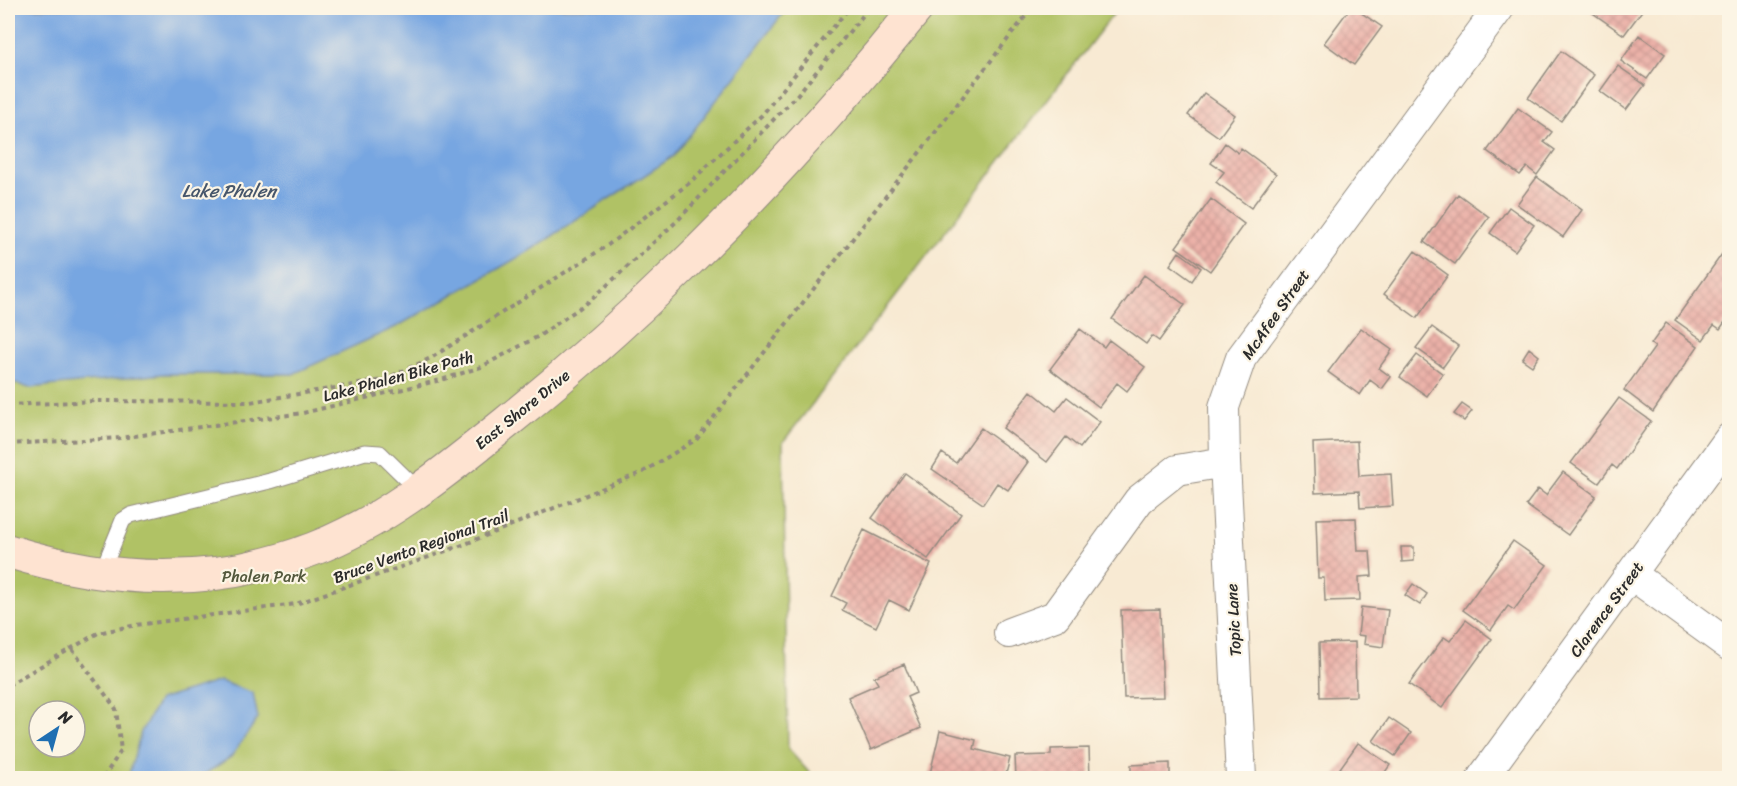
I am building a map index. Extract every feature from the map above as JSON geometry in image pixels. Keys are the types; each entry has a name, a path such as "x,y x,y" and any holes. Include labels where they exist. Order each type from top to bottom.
{"street":[{"name":"East Shore Drive","path":"8,551 47,564 101,574 149,578 189,576 270,563 343,536 419,491 562,378 698,255 848,93 916,8"},
{"name":"McAfee Street","path":"1225,462 1224,407 1241,358 1499,8"},
{"name":"Clarence Street","path":"1482,778 1730,438"},
{"path":"1009,633 1055,615 1139,500 1154,488 1177,470 1225,462"},
{"name":"Topic Lane","path":"1225,462 1241,778"},
{"path":"1631,574 1730,646"}],"lane":[{"path":"101,574 123,520 143,511 270,481 365,452 380,453 419,491"}],"path":[{"path":"8,405 97,401 250,402 383,380 421,363 608,245 688,184 762,115 849,8"},
{"name":"Lake Phalen Bike Path","path":"8,444 120,438 303,413 441,380 482,367 539,336 591,300 677,221 798,96 869,8"},
{"name":"Bruce Vento Regional Trail","path":"8,685 98,633 136,625 296,604 460,546 632,476 698,439 1032,8"},
{"path":"72,649 116,709 121,751 103,778"}],"green space":[{"name":"Phalen Park","path":"787,8 1118,8 783,442 788,749 814,778 8,778 8,381 29,387 163,374 293,374 780,17"}],"water":[{"name":"Lake Phalen","path":"8,8 787,8 674,156 531,250 398,326 293,374 163,374 29,388 8,381"},
{"path":"220,681 253,693 258,718 231,757 199,778 128,778 141,732 159,700"}],"building":[{"path":"1350,8 1354,8 1382,27 1354,65 1324,43"},
{"path":"1592,8 1644,8 1624,35 1590,11"},
{"path":"1639,35 1665,54 1647,79 1621,61"},
{"path":"1561,51 1594,75 1561,121 1528,98"},
{"path":"1618,66 1645,85 1626,110 1600,91"},
{"path":"1204,93 1235,115 1219,137 1188,115"},
{"path":"1518,108 1552,132 1544,142 1555,150 1537,175 1527,167 1520,175 1487,151"},
{"path":"1225,143 1238,153 1241,148 1276,174 1251,208 1216,182 1224,172 1211,163"},
{"path":"1537,177 1582,210 1563,237 1517,204"},
{"path":"1458,194 1489,217 1455,264 1424,242"},
{"path":"1211,199 1244,224 1210,271 1176,247"},
{"path":"1509,207 1534,225 1515,251 1490,233"},
{"path":"1415,251 1448,275 1417,318 1384,294"},
{"path":"1179,252 1201,268 1192,281 1170,265"},
{"path":"1722,254 1730,259 1730,315 1720,329 1714,325 1703,340 1675,320"},
{"path":"1144,275 1185,305 1159,341 1152,336 1146,344 1112,319"},
{"path":"1666,323 1698,346 1653,412 1624,390 1655,347 1651,344"},
{"path":"1432,327 1458,346 1443,367 1416,348"},
{"path":"1361,328 1392,350 1379,368 1391,377 1382,389 1370,380 1360,395 1328,372"},
{"path":"1080,329 1104,347 1109,340 1145,367 1127,391 1117,383 1099,407 1050,369"},
{"path":"1529,348 1539,356 1532,366 1522,359"},
{"path":"1417,355 1443,374 1427,396 1400,377"},
{"path":"1031,391 1056,411 1067,397 1100,422 1080,448 1066,437 1047,462 1003,428"},
{"path":"1619,398 1651,421 1617,469 1612,465 1599,483 1571,463"},
{"path":"1462,404 1472,411 1464,421 1454,414"},
{"path":"981,428 1028,462 1008,490 997,483 983,504 932,469 942,453 956,463"},
{"path":"1357,441 1359,476 1391,474 1393,506 1360,508 1359,491 1315,493 1313,443"},
{"path":"1563,472 1596,496 1568,535 1526,505 1538,489 1546,495"},
{"path":"905,473 961,514 928,559 872,518"},
{"path":"1356,518 1358,551 1370,551 1372,576 1359,577 1360,600 1325,601 1324,578 1318,578 1316,519"},
{"path":"864,530 931,564 909,610 889,600 876,627 842,610 846,603 832,596"},
{"path":"1513,541 1547,565 1514,610 1508,606 1491,630 1463,610"},
{"path":"1401,547 1414,547 1414,561 1402,562"},
{"path":"1413,584 1427,594 1420,605 1405,595"},
{"path":"1361,607 1388,610 1383,647 1364,644 1365,636 1358,635"},
{"path":"1160,609 1163,697 1124,698 1121,610"},
{"path":"1466,620 1492,639 1442,708 1409,684 1444,637 1450,641"},
{"path":"1355,642 1356,696 1320,697 1319,643"},
{"path":"904,664 916,693 907,697 921,728 871,750 848,697 878,684 874,677"},
{"path":"1389,718 1411,733 1395,756 1373,741"},
{"path":"940,731 976,740 974,749 1010,758 1005,778 929,778"},
{"path":"1358,743 1390,765 1381,778 1333,778"},
{"path":"1089,748 1090,778 1016,778 1015,756 1051,755 1051,749"},
{"path":"1170,763 1170,778 1131,778 1131,765"}]}
